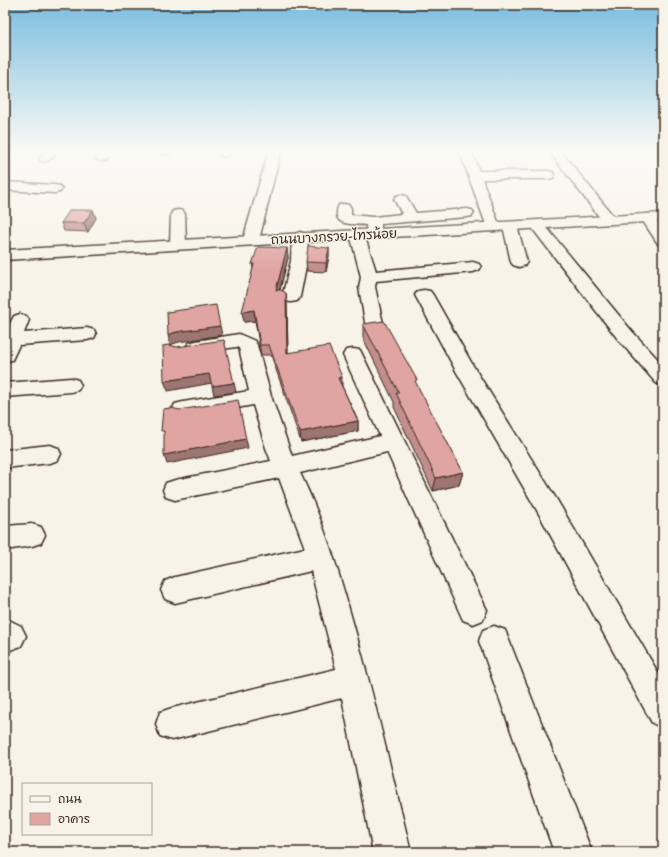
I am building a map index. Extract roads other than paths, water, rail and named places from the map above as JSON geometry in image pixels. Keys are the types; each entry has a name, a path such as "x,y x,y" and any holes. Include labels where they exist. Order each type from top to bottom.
{"street":[{"path":"251,240 264,190"},
{"path":"479,190 493,227"},
{"path":"585,190 609,220"},
{"path":"402,199 412,218"},
{"path":"344,208 344,218 374,227 412,218 467,213"},
{"path":"178,214 178,244"},
{"path":"427,216 433,230"},
{"name":"ถนนบางกรวย-ไทรน้อย","path":"5,255 357,234 374,227 433,230 663,217"},
{"path":"648,218 663,241"},
{"path":"537,225 624,334 663,378"},
{"path":"510,226 519,262"},
{"path":"357,234 369,277 367,287 375,328"},
{"path":"291,297 299,261 300,237"},
{"path":"369,277 473,267"},
{"path":"424,295 466,371 548,507 663,712"},
{"path":"8,347 20,320"},
{"path":"8,347 87,334"},
{"path":"179,349 239,340 248,345 261,396 277,448 298,493 321,557 354,680 392,852"},
{"path":"353,355 473,610"},
{"path":"5,390 71,385"},
{"path":"183,410 261,396"},
{"path":"175,490 286,467 394,442"},
{"path":"5,459 50,454"},
{"path":"5,538 32,535"},
{"path":"175,590 321,557"},
{"path":"494,641 573,852"},
{"path":"172,724 354,680"}]}
